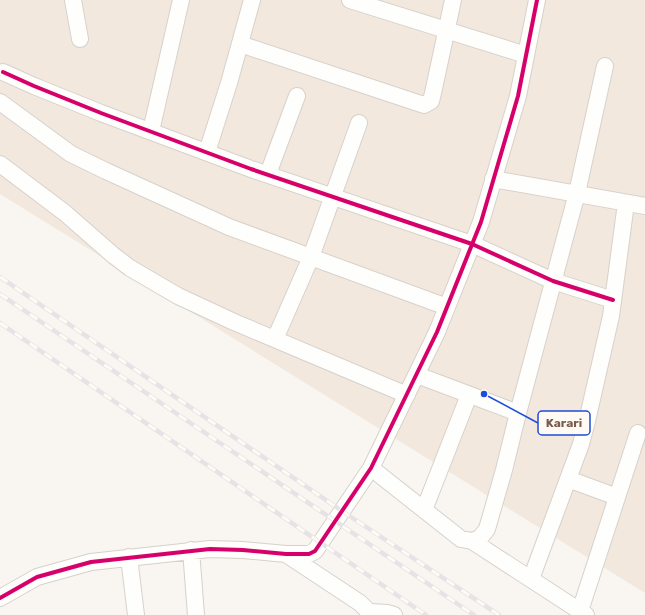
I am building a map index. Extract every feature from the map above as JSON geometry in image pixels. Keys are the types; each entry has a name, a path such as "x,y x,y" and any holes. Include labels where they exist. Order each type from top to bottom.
{"street":[{"path":"73,0 80,39"},
{"path":"150,131 181,0"},
{"path":"207,152 252,0"},
{"path":"350,0 526,55"},
{"path":"240,44 424,105 431,101 453,0"},
{"path":"0,598 37,577 91,562 210,549 286,554 309,554 315,551 371,468 437,332 481,222 518,96 537,0"},
{"path":"472,541 480,538 486,530 504,470 577,193 605,66"},
{"path":"3,72 47,91 150,131 268,174 472,244 554,281 613,300"},
{"path":"268,174 297,96"},
{"path":"0,102 71,154 106,171 229,227 447,307"},
{"path":"275,339 311,257 360,123"},
{"path":"0,164 65,213 113,255 136,272 178,296 407,395"},
{"path":"493,179 645,206"},
{"path":"531,579 568,479 587,421 613,300 626,203"},
{"path":"416,375 518,413"},
{"path":"424,510 469,395"},
{"path":"371,468 461,539 472,541 583,613 617,497 638,433"},
{"path":"568,479 617,497"},
{"path":"191,550 196,615"},
{"path":"286,554 360,603 371,613 387,613 394,615"},
{"path":"129,557 136,615"}],"shaded area":[{"path":"0,0 645,0 645,593 0,194"}],"railway":[{"path":"0,277 342,511 499,615"},
{"path":"0,294 474,615"},
{"path":"0,323 426,615"}],"cycle path":[{"path":"0,598 37,577 91,562 210,549 286,554 309,554 315,551 371,468 437,332 481,222 518,96 537,0"},
{"path":"3,72 101,113 251,169 472,244 553,281 613,300"}],"place":[{"name":"Karari","path":"484,394"}]}
